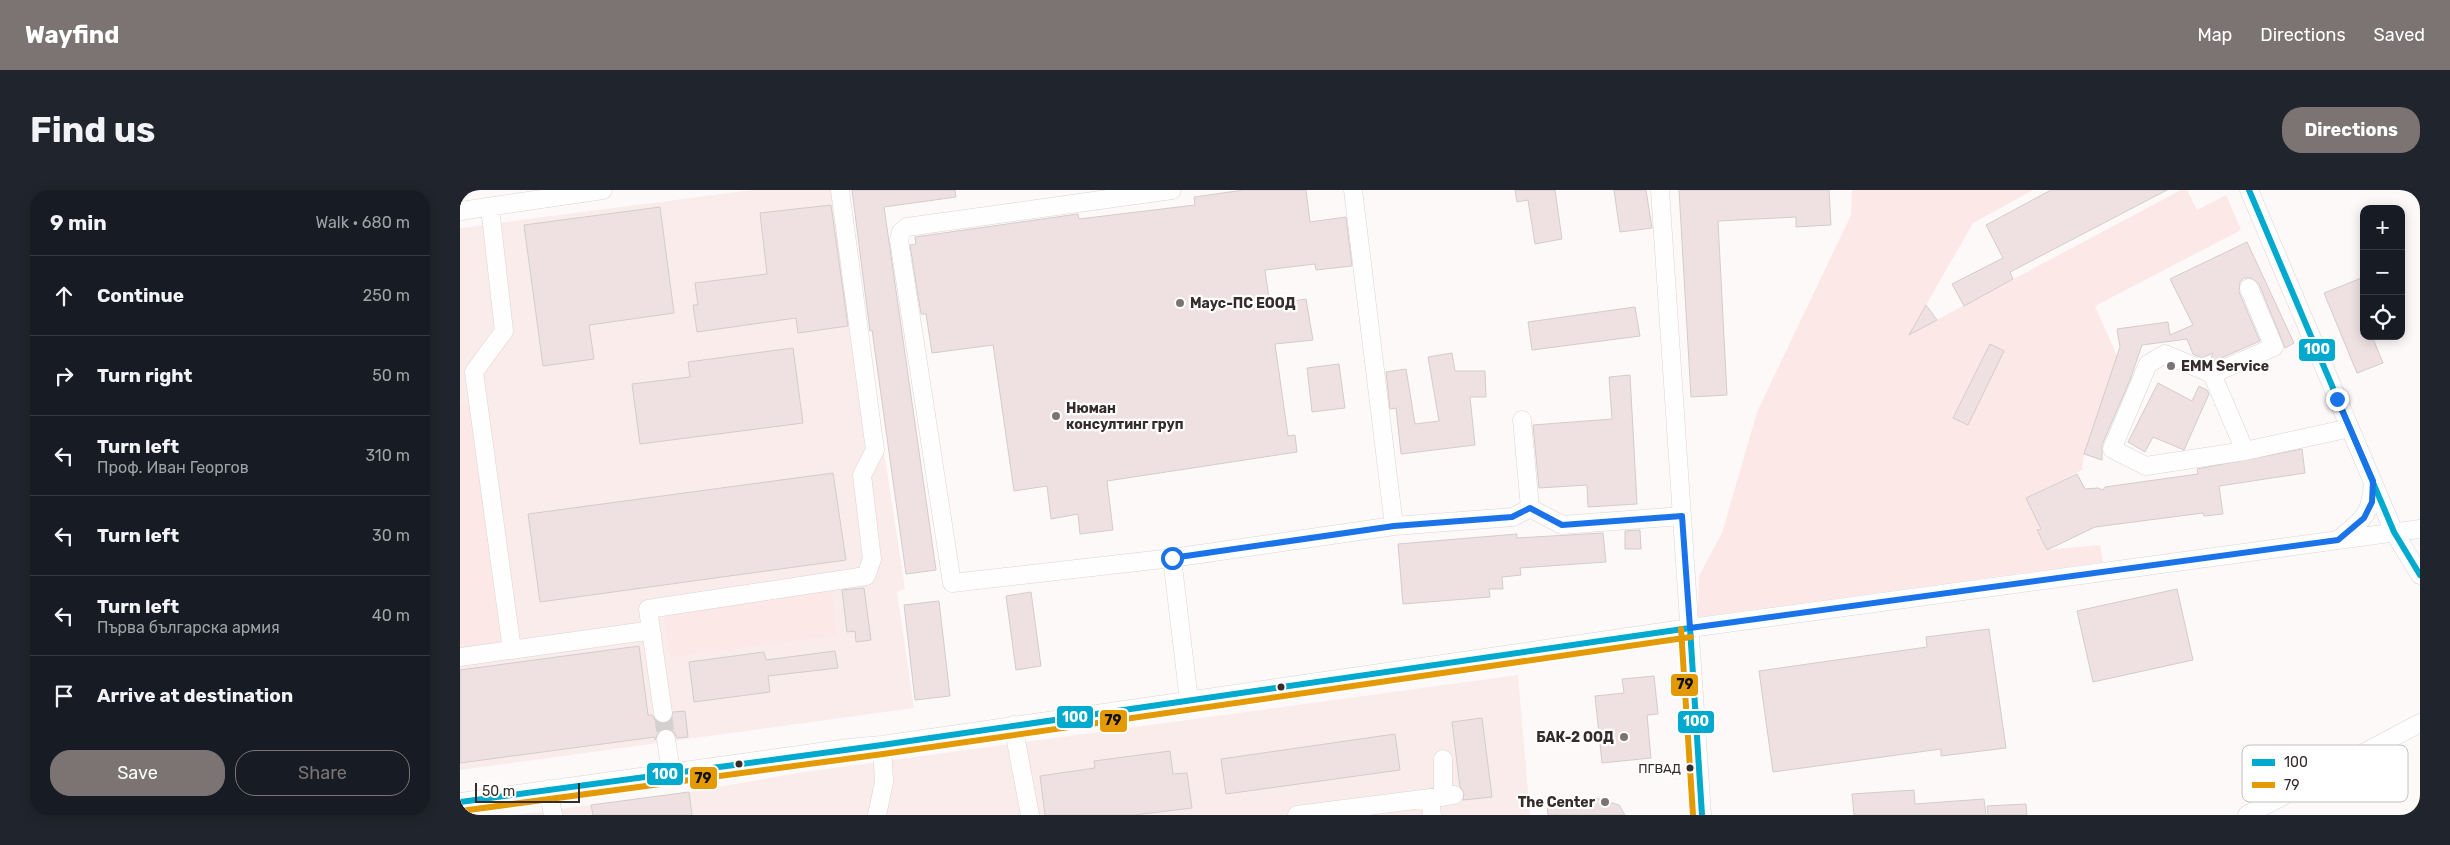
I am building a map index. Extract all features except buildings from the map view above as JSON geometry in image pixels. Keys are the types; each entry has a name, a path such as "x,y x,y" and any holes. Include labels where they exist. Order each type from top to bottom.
{"street":[{"path":"460,211 603,190"},
{"path":"663,714 648,609 866,576 872,559 862,475 875,450 840,190"},
{"path":"1172,190 907,226 901,232 899,240 952,583 1172,558 1394,526 1512,517 1530,508"},
{"path":"1353,190 1394,526"},
{"path":"1660,190 1702,815"},
{"path":"2250,190 2394,532 2420,575"},
{"path":"490,207 504,331 474,372 512,650"},
{"path":"2212,374 2274,347 2249,288"},
{"path":"2245,450 2212,374 2165,354 2148,364 2112,450 2146,466 2245,450 2350,428"},
{"path":"1522,420 1530,508"},
{"path":"2338,540 2364,518 2372,502 2373,481"},
{"path":"1530,508 1562,525 1682,516"},
{"path":"460,802 882,745 1690,628 2420,529"},
{"path":"1172,558 1189,701"},
{"path":"460,657 646,631 652,635"},
{"path":"2379,745 2420,723"},
{"path":"1012,725 1030,815"},
{"path":"666,739 671,772"},
{"path":"877,815 884,782 882,745"},
{"path":"1297,815 1440,801 1443,759"},
{"path":"548,790 553,815"},
{"path":"2247,815 2271,802"}],"shaded area":[{"path":"752,190 844,190 905,589 897,592 914,708 460,770 460,228"},
{"path":"1852,190 2033,190 1973,223 1914,326 1918,330 2181,190 2187,190 2197,210 2226,195 2241,230 2095,306 2117,356 2084,454 2082,470 2026,498 2040,527 2037,530 2047,550 2100,545 2103,562 1698,617 1699,576 1722,533 1757,412 1851,215"},
{"path":"469,405 501,644 460,649 460,406"},
{"path":"831,591 837,635 670,657 664,612"},
{"path":"1518,675 1530,815 515,815 689,792 804,772"}],"tunnel":[{"path":"663,713 666,739"}],"transit line":[{"name":"100","path":"2249,190 2394,532 2420,575"},
{"name":"100","path":"1690,628 1702,815"},
{"name":"100","path":"460,802 882,745 1690,628"},
{"name":"79","path":"1681,629 1693,815"},
{"name":"79","path":"461,811 883,754 1691,637"}],"place":[{"name":"Маус-ПС ЕООД","path":"1180,303"},
{"name":"EMM Service","path":"2171,366"},
{"name":"Нюман консултинг груп","path":"1056,416"},
{"name":"БАК-2 ООД","path":"1624,737"},
{"name":"ПГВАД","path":"1690,768"},
{"name":"The Center","path":"1605,802"}],"route":[{"path":"1172,558 1394,526 1512,517 1530,508 1562,525 1682,516 1690,628 2338,540 2364,518 2372,502 2373,481 2337,399"}]}
